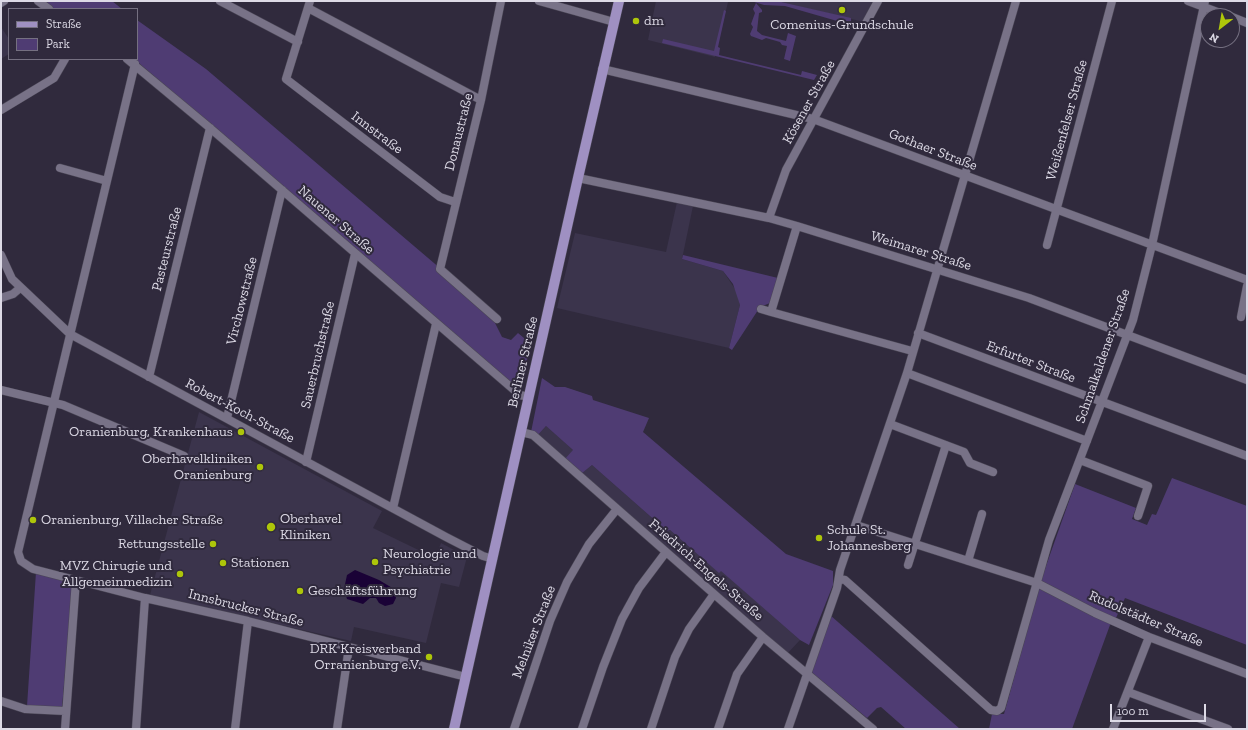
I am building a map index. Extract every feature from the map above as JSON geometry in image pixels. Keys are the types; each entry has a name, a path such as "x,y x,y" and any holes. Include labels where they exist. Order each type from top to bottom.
{"main road":[{"name":"Berliner Straße","path":"454,729 602,69 619,1"}],"street":[{"path":"38,1 48,8"},
{"path":"220,1 298,42 309,4 481,100"},
{"name":"Donaustraße","path":"497,319 440,269 455,202 481,100 501,1"},
{"path":"539,1 614,22"},
{"name":"Kösener Straße","path":"769,218 786,170 878,1"},
{"path":"788,729 839,579 840,570 906,373 966,176 1016,1"},
{"name":"Weißenfelser Straße","path":"1047,245 1112,1"},
{"path":"1188,1 1204,4"},
{"name":"Schmalkaldener Straße","path":"839,579 845,580 991,710 1001,708 1049,540 1127,335 1152,246 1204,4"},
{"name":"Innstraße","path":"298,42 286,79 440,197 455,202"},
{"path":"1,110 54,78 64,60"},
{"name":"Nauener Straße","path":"129,60 210,128 520,395 529,397"},
{"path":"54,402 135,64"},
{"name":"Gothaer Straße","path":"602,69 813,119 1247,280"},
{"name":"Pasteurstraße","path":"149,377 210,128"},
{"path":"60,168 107,181"},
{"name":"Weimarer Straße","path":"578,178 769,218 797,226 1029,298 1247,380"},
{"name":"Virchowstraße","path":"227,418 282,190"},
{"path":"770,312 797,226"},
{"name":"Sauerbruchstraße","path":"306,462 355,254"},
{"name":"Robert-Koch-Straße","path":"1,255 12,279 70,334 306,462 483,556 493,559"},
{"path":"1241,317 1247,286"},
{"path":"1,298 13,294 20,288"},
{"path":"761,309 912,351"},
{"path":"393,508 436,324"},
{"name":"Erfurter Straße","path":"918,333 1247,456"},
{"path":"906,373 1087,441"},
{"path":"1,390 54,402 184,456"},
{"name":"Innsbrucker Straße","path":"54,402 18,552 21,561 33,569 145,598 248,621 466,677"},
{"path":"890,424 964,452 970,463 974,466 993,472"},
{"name":"Friedrich-Engels-Straße","path":"521,432 533,435 763,637 873,729"},
{"path":"908,565 946,444"},
{"path":"1080,460 1148,486 1138,516"},
{"name":"Melniker Straße","path":"514,729 550,621 567,582 589,544 617,509"},
{"path":"968,561 982,514"},
{"name":"Rudolstädter Straße","path":"856,525 1037,583 1095,613 1149,637 1247,674"},
{"path":"582,729 603,666 622,619 639,588 666,552"},
{"path":"65,729 65,711 76,580"},
{"path":"650,729 675,657 690,629 714,594"},
{"path":"136,729 145,598"},
{"path":"235,729 248,621"},
{"path":"718,729 737,674 763,637"},
{"path":"1113,729 1149,637"},
{"path":"337,729 349,647"},
{"path":"1128,692 1228,729"},
{"path":"1,701 25,709 65,711"}],"shaded area":[{"path":"656,1 728,2 715,57 648,40"},
{"name":"Comenius-Grundschule","path":"777,1 874,1 864,22"},
{"path":"1,27 8,38 8,55 1,59"},
{"path":"677,202 693,206 682,259 723,271 737,292 740,305 729,348 557,308 575,233 666,252"},
{"name":"Oberhavel Kliniken","path":"199,412 382,511 373,528 435,558 441,543 467,557 459,587 441,583 426,643 354,627 351,641 150,595"},
{"path":"546,426 573,450 581,474 592,465 667,531 670,530 719,572 721,570 800,640 786,655 537,436"},
{"path":"355,570 379,580 394,589 396,598 393,604 385,606 379,603 376,598 370,598 363,604 347,599 344,589 347,575"}],"green space":[{"path":"44,1 112,1 121,8 53,8"},
{"path":"751,1 777,1 851,18 851,25 785,6 764,5"},
{"path":"756,3 762,10 762,12 759,13 757,31 762,35 786,41 788,33 796,36 790,61 784,59 787,46 782,45 780,42 766,38 762,40 751,36 750,34 753,27 751,24 755,13 753,9"},
{"path":"724,10 726,11 718,47 720,48 719,55 801,75 802,71 817,75 814,80 662,43 663,39 714,51"},
{"path":"138,21 206,69 488,309 502,337 511,340 518,333 531,344 521,385 515,386 135,60 138,60"},
{"path":"683,255 778,278 770,303 760,307 732,350 729,348 740,305 733,284 723,271 682,259"},
{"path":"542,378 555,387 565,387 592,396 593,400 649,418 643,432 786,554 833,571 833,585 809,645 800,640 721,571 719,573 670,530 667,531 592,465 581,474 564,460 573,450 546,426 537,436 531,432"},
{"path":"1172,478 1247,506 1247,645 1125,598 1116,618 1110,625 1072,729 989,729 992,714 1004,714 1041,580 1075,484 1136,508 1132,519 1147,525 1152,514 1156,515"},
{"path":"36,572 73,582 62,708 27,706"},
{"path":"830,615 960,729 906,729 881,707 877,708 867,718 811,672"}],"place":[{"name":"Comenius-Grundschule","path":"842,10"},
{"name":"dm","path":"636,21"},
{"name":"Oranienburg, Krankenhaus","path":"241,432"},
{"name":"Oberhavelkliniken Oranienburg","path":"260,467"},
{"name":"Oranienburg, Villacher Straße","path":"33,520"},
{"name":"Oberhavel Kliniken","path":"271,527"},
{"name":"Schule St. Johannesberg","path":"819,538"},
{"name":"Rettungsstelle","path":"213,544"},
{"name":"Neurologie und Psychiatrie","path":"375,562"},
{"name":"Stationen","path":"223,563"},
{"name":"MVZ Chirugie und Allgemeinmedizin","path":"180,574"},
{"name":"Geschäftsführung","path":"300,591"},
{"name":"DRK Kreisverband Orranienburg e.V.","path":"429,657"}]}
